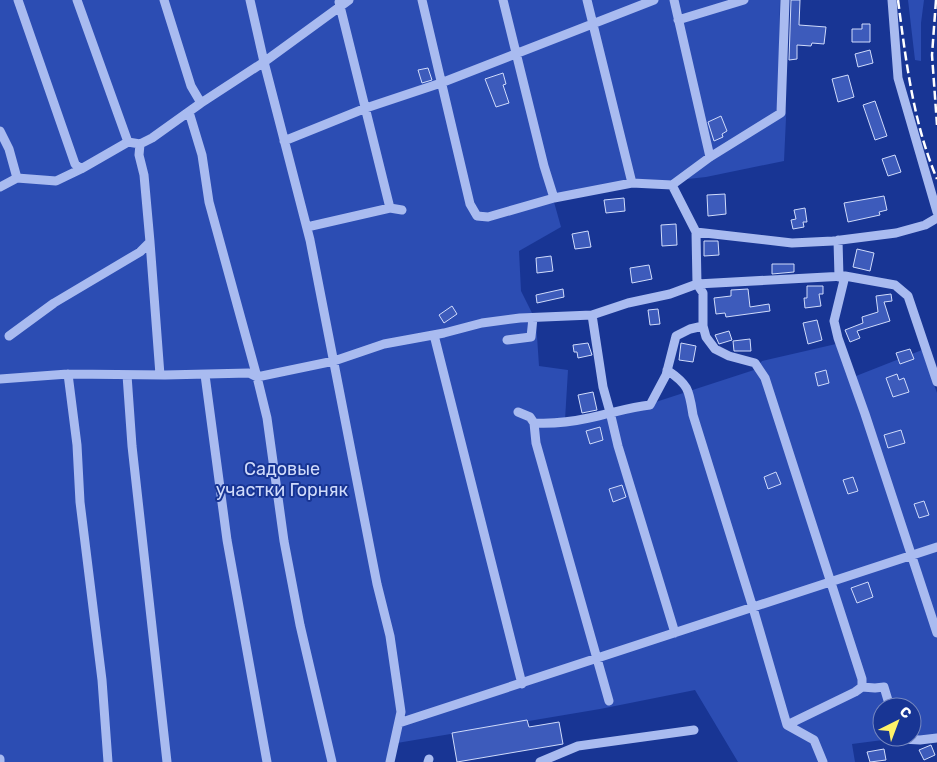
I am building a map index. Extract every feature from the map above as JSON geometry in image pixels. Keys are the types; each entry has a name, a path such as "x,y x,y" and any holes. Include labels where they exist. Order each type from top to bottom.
{"street":[{"path":"18,0 75,164 81,169"},
{"path":"77,0 128,142"},
{"path":"164,0 191,86 201,103"},
{"path":"250,0 264,62 307,227 377,584 390,636 402,712 390,762"},
{"path":"0,187 17,178 56,181 128,142 140,144 152,138 264,62 340,3 349,0"},
{"path":"422,0 470,204 477,216 488,218 554,198 632,183 672,185 710,156 781,113 785,0"},
{"path":"503,0 544,166 554,198"},
{"path":"587,0 632,183"},
{"path":"284,141 366,108 441,83 654,0"},
{"path":"674,0 710,156"},
{"path":"678,20 744,0"},
{"path":"892,0 898,78 937,212"},
{"path":"340,3 390,208"},
{"path":"189,112 202,155 209,202 258,377 273,455 284,541 296,606 332,762"},
{"path":"0,132 8,149 17,178"},
{"path":"140,144 139,155 144,175 160,375"},
{"path":"672,185 696,232 697,284 703,293 703,326 706,337 715,349 729,356 755,363 765,378 862,679 862,687"},
{"path":"307,227 390,208 402,210"},
{"path":"696,232 792,243 896,233 925,225 937,218"},
{"path":"838,240 842,277 834,321 838,338 937,632"},
{"path":"9,336 54,303 140,252 150,242"},
{"path":"0,379 68,374 160,375 249,373 258,377 334,361 384,344 434,335 482,323 592,315 628,303 670,294 697,284 842,277 895,285 908,296 937,382"},
{"path":"592,315 602,387 675,633"},
{"path":"507,340 530,337 534,318"},
{"path":"534,423 550,424 590,418 610,412 650,405 667,370 676,336 703,326"},
{"path":"434,335 522,684"},
{"path":"667,370 681,380 690,393 693,415 787,725 814,740 823,762"},
{"path":"68,374 77,445 80,502 102,680 108,762"},
{"path":"205,374 227,540 267,762"},
{"path":"127,375 132,446 167,762"},
{"path":"518,412 530,417 534,423 536,443 609,701"},
{"path":"400,724 937,547"},
{"path":"787,725 856,692 862,687 884,687 887,697"},
{"path":"540,762 578,746 694,730"},
{"path":"922,740 937,738"}],"green space":[{"name":"Садовые участки Горняк","path":"0,0 780,0 779,45 786,118 784,161 706,177 632,185 554,202 561,227 519,251 521,291 536,321 539,366 568,370 565,420 625,412 754,370 762,361 836,344 856,376 922,350 937,393 937,735 922,736 922,697 872,697 872,741 852,744 855,762 738,762 695,690 600,709 397,743 392,762 0,762"},
{"path":"908,0 924,0 921,23 921,61 915,60"}],"building":[{"path":"791,0 800,0 799,25 826,27 824,44 812,43 811,46 797,45 797,59 789,60"},
{"path":"862,24 870,24 870,42 852,42 852,29 862,29"},
{"path":"870,50 873,63 858,67 855,54"},
{"path":"428,68 432,80 422,83 418,70"},
{"path":"503,73 506,84 503,85 509,103 496,107 485,79"},
{"path":"848,75 854,97 838,102 832,79"},
{"path":"875,101 887,136 875,140 863,105"},
{"path":"721,116 727,131 722,134 723,137 714,141 708,122"},
{"path":"895,155 901,172 888,176 882,159"},
{"path":"725,194 726,214 708,216 707,195"},
{"path":"884,196 887,210 879,212 880,215 848,222 844,203"},
{"path":"624,198 625,211 606,213 604,200"},
{"path":"805,208 807,222 803,222 804,227 793,229 791,220 796,219 794,210"},
{"path":"676,224 677,245 662,246 661,225"},
{"path":"588,231 591,247 575,249 572,234"},
{"path":"704,241 718,241 719,255 704,256"},
{"path":"857,249 874,253 870,271 853,267"},
{"path":"551,256 553,271 537,273 536,258"},
{"path":"772,264 794,264 794,272 772,274"},
{"path":"649,265 652,279 632,283 630,268"},
{"path":"807,286 823,286 823,294 819,294 821,306 805,308 804,298 807,298"},
{"path":"563,289 564,297 537,303 536,295"},
{"path":"748,289 750,307 769,304 770,311 726,317 725,313 716,314 714,298 731,296 731,290"},
{"path":"891,294 892,301 884,302 890,321 857,331 860,338 850,342 845,330 863,323 862,317 878,312 876,296"},
{"path":"452,306 457,314 444,323 439,315"},
{"path":"658,309 660,324 650,325 648,310"},
{"path":"817,320 822,340 808,344 803,323"},
{"path":"729,331 732,340 719,344 715,335"},
{"path":"750,339 751,351 734,351 733,341"},
{"path":"588,343 592,355 578,358 577,352 574,352 573,345"},
{"path":"681,343 696,346 693,362 679,360"},
{"path":"910,349 914,359 900,364 896,353"},
{"path":"826,370 829,383 818,386 815,373"},
{"path":"897,374 899,380 904,378 909,392 893,397 886,378"},
{"path":"593,392 597,410 582,413 578,395"},
{"path":"600,427 603,440 590,444 586,431"},
{"path":"901,430 905,443 888,448 884,435"},
{"path":"776,472 781,484 768,489 764,477"},
{"path":"853,477 858,491 848,494 843,480"},
{"path":"622,485 626,497 613,502 609,489"},
{"path":"924,501 929,515 919,518 914,504"},
{"path":"868,582 873,597 857,603 851,588"},
{"path":"527,720 529,727 559,722 563,744 457,762 452,733"},
{"path":"931,745 935,755 924,760 919,750"},
{"path":"884,749 886,760 870,762 867,752"}],"railway":[{"path":"898,0 916,113 937,179"},
{"path":"936,0 932,55 937,125"}]}
